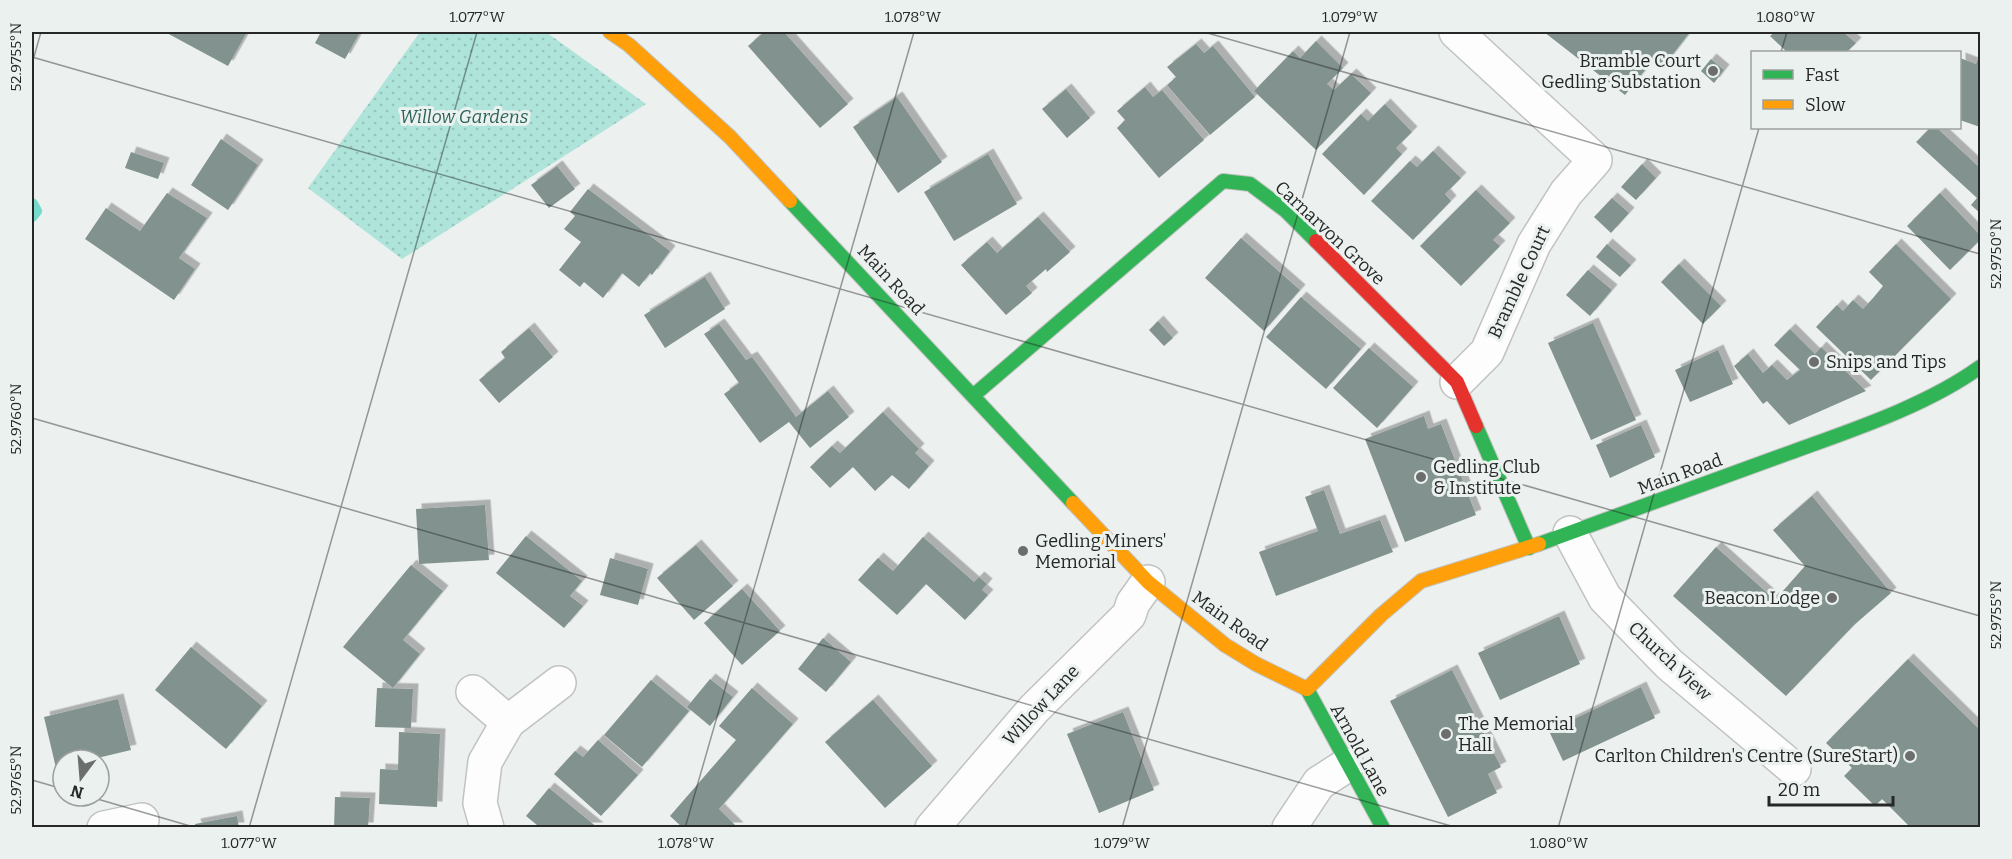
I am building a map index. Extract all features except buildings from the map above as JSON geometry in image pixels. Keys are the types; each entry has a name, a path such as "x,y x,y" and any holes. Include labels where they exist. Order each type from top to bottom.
{"street":[{"name":"Main Road","path":"610,32 629,45 730,137 1148,582 1225,645 1256,664 1307,689 1381,615 1421,581 1529,548 1867,423 1935,395 1980,367"},
{"name":"Bramble Court","path":"1456,32 1595,160 1566,193 1534,244 1486,352 1457,382"},
{"name":"Carnarvon Grove","path":"974,395 1223,181 1250,184 1286,211 1457,382 1529,548"},
{"name":"Church View","path":"1570,533 1605,598 1669,664 1794,769"},
{"name":"Willow Lane","path":"932,828 1034,710 1129,615 1133,603 1148,582"},
{"path":"487,828 480,803 485,762 508,722 559,683"},
{"name":"Arnold Lane","path":"1307,689 1383,828"},
{"path":"473,692 508,722"},
{"path":"1289,828 1319,783 1347,765"},
{"path":"106,827 142,820"}],"green space":[{"name":"Willow Gardens","path":"420,32 546,32 646,104 402,259 308,188"}],"waterway":[{"path":"32,204 36,211 32,216"}],"traffic: fast":[{"path":"974,395 1223,181 1250,184 1286,211 1316,241"},
{"path":"790,201 1073,503"},
{"path":"1539,544 1888,416 1936,394 1980,367"},
{"path":"1476,426 1529,548"},
{"path":"1307,689 1383,828"}],"traffic: slow":[{"path":"610,32 629,45 730,137 790,201"},
{"path":"1073,503 1148,582 1225,645 1256,664 1307,689"},
{"path":"1307,689 1381,615 1421,581 1539,544"}],"traffic: jam":[{"path":"1316,241 1457,382 1476,426"}],"place":[{"name":"Bramble Court Gedling Substation","path":"1713,71"},
{"name":"Snips and Tips","path":"1814,362"},
{"name":"Gedling Club & Institute","path":"1421,477"},
{"name":"Gedling Miners' Memorial","path":"1023,551"},
{"name":"Beacon Lodge","path":"1832,598"},
{"name":"The Memorial Hall","path":"1446,734"},
{"name":"Carlton Children's Centre (SureStart)","path":"1910,756"}]}
